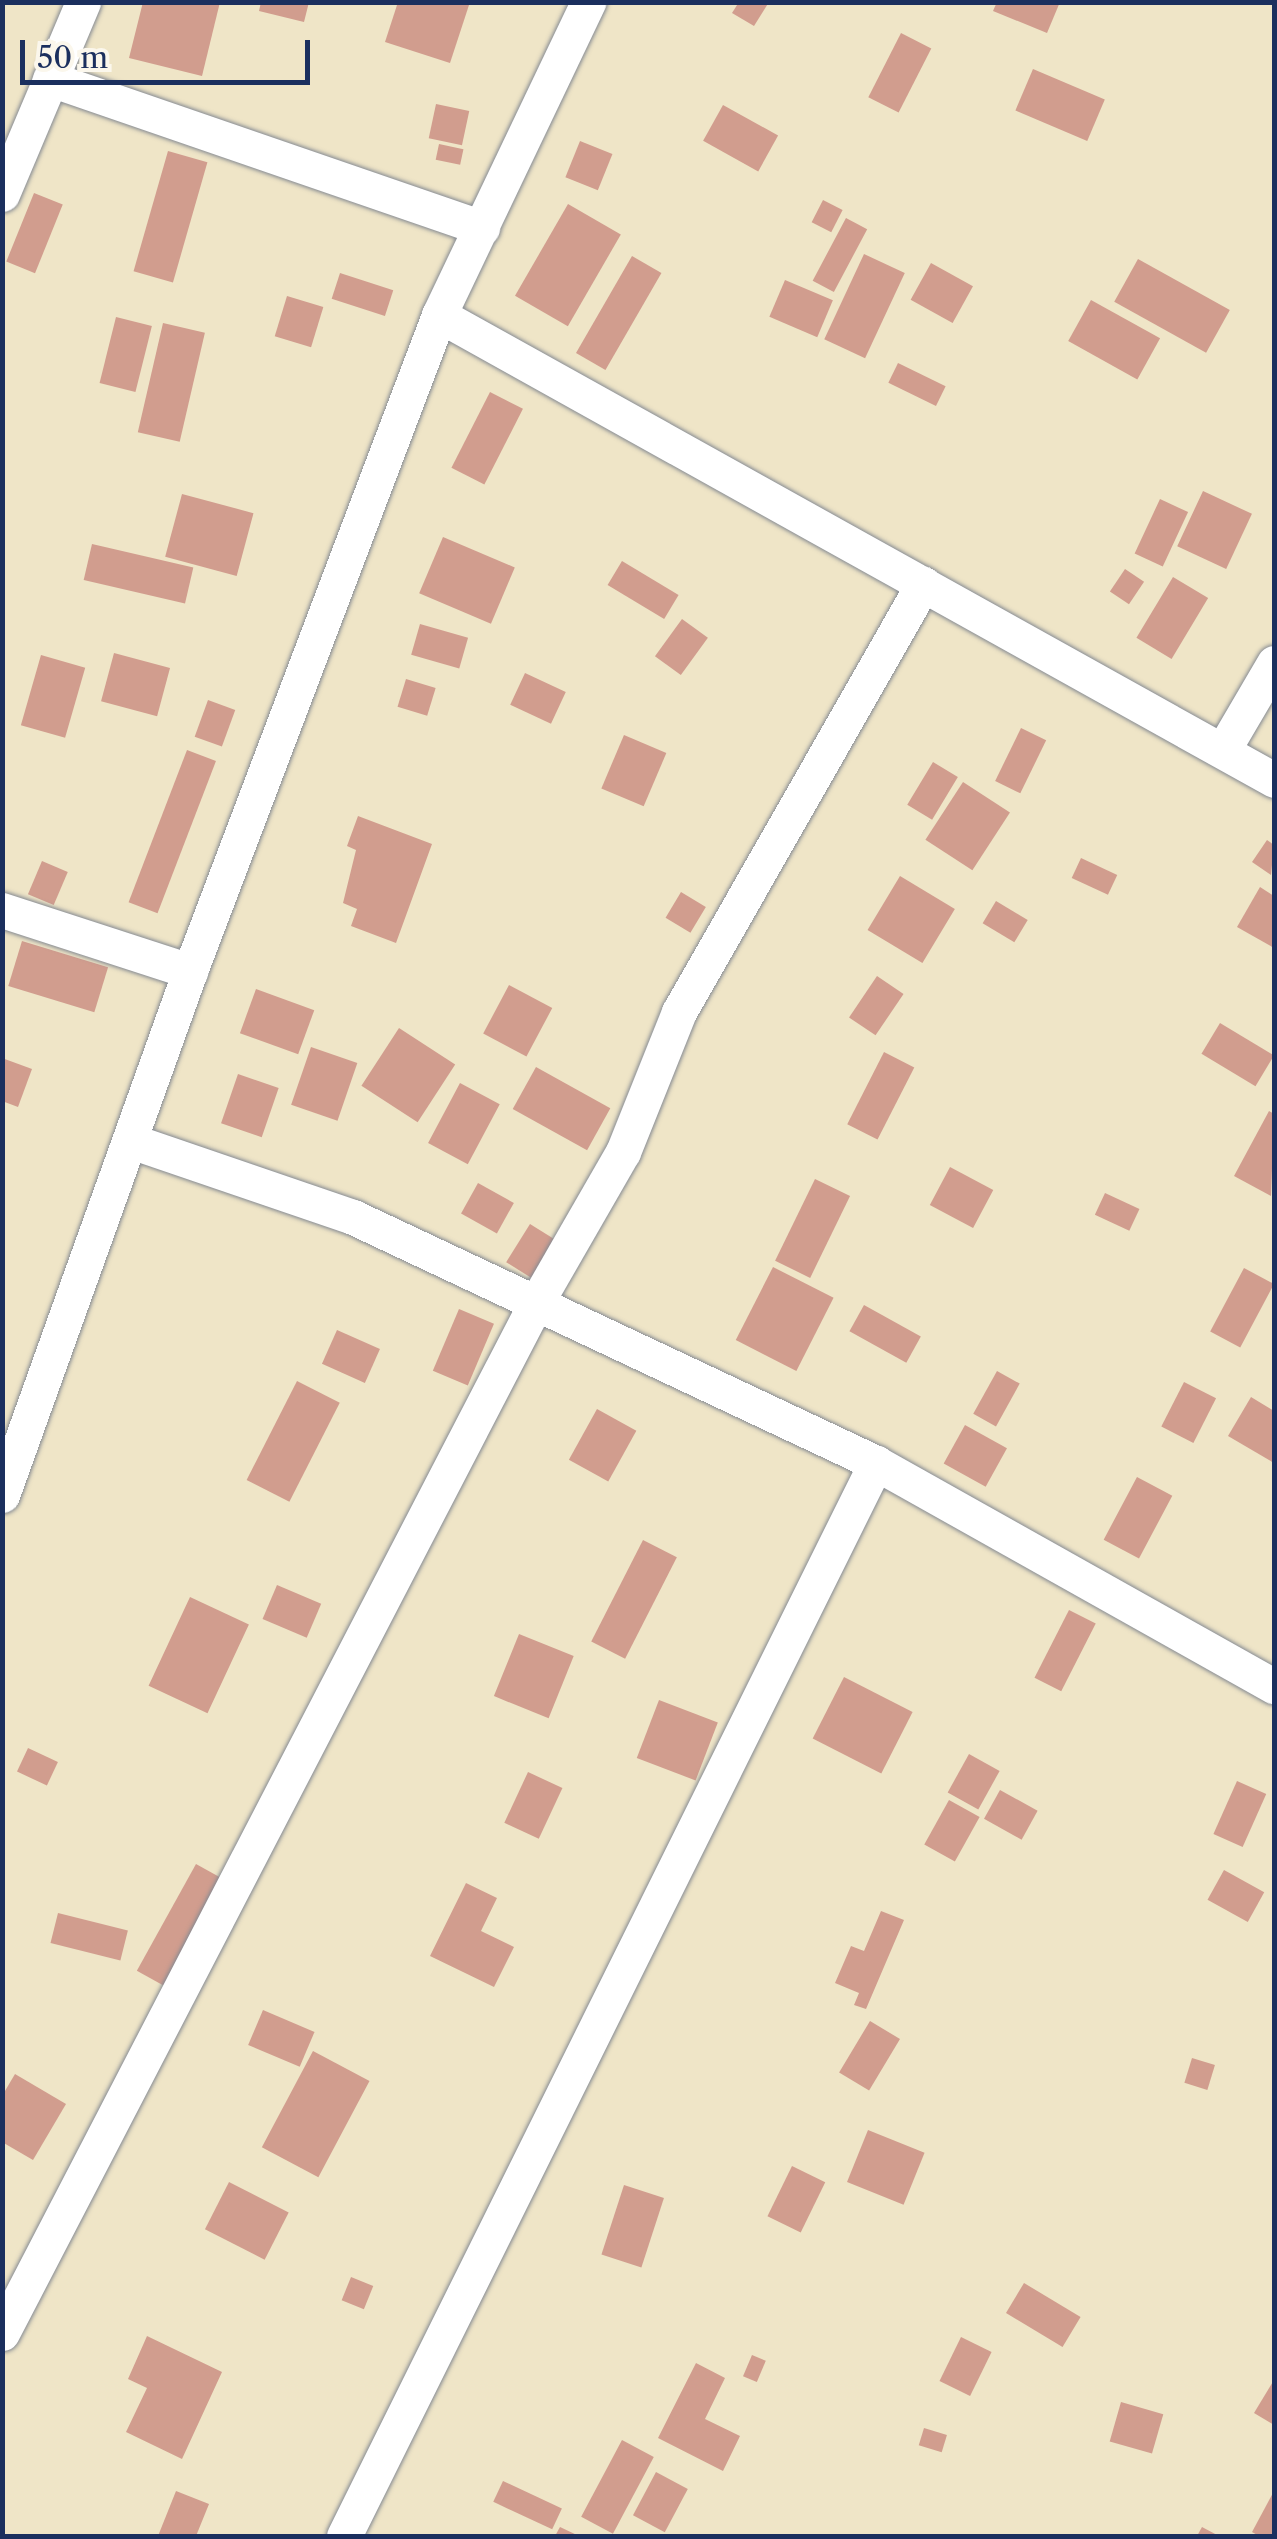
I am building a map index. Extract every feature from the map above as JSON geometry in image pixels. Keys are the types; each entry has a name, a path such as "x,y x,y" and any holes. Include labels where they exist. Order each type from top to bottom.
{"street":[{"path":"2,194 83,2"},
{"path":"2,1495 190,971 439,315 588,2"},
{"path":"50,80 482,228"},
{"path":"439,315 1274,780"},
{"path":"2,2332 536,1303 624,1152 680,1012 924,584"},
{"path":"1223,750 1274,663"},
{"path":"2,910 190,971"},
{"path":"131,1141 353,1217 876,1463 1271,1673"},
{"path":"344,2536 876,1463"}],"building":[{"path":"143,2 220,2 202,76 129,58"},
{"path":"261,2 309,2 304,22 259,11"},
{"path":"398,2 469,5 450,63 385,42"},
{"path":"739,2 769,2 754,26 732,13"},
{"path":"997,2 1060,2 1047,33 993,11"},
{"path":"901,33 931,48 899,113 868,97"},
{"path":"1033,69 1105,99 1087,141 1015,110"},
{"path":"436,104 469,111 462,145 429,138"},
{"path":"723,105 778,136 758,171 703,141"},
{"path":"580,141 612,154 598,190 565,177"},
{"path":"439,144 463,149 460,165 436,160"},
{"path":"168,151 207,162 173,282 134,271"},
{"path":"34,193 63,205 35,273 6,262"},
{"path":"823,200 843,210 831,232 812,222"},
{"path":"568,204 621,234 568,326 515,296"},
{"path":"846,218 867,229 834,292 813,281"},
{"path":"864,254 905,273 865,358 824,339"},
{"path":"632,256 661,273 605,370 576,353"},
{"path":"1138,259 1230,310 1206,353 1114,302"},
{"path":"931,263 973,286 953,323 911,300"},
{"path":"340,273 393,290 385,316 332,299"},
{"path":"785,280 833,300 817,337 769,317"},
{"path":"287,296 323,307 311,347 275,336"},
{"path":"1091,300 1160,338 1137,379 1068,341"},
{"path":"116,317 152,326 135,392 100,383"},
{"path":"163,323 205,333 180,442 138,432"},
{"path":"898,363 946,386 936,406 888,383"},
{"path":"490,392 523,409 484,485 451,468"},
{"path":"1203,491 1252,514 1226,569 1177,546"},
{"path":"182,494 253,513 237,576 165,557"},
{"path":"1160,499 1188,512 1163,566 1135,553"},
{"path":"443,537 515,567 491,624 419,593"},
{"path":"92,544 193,567 185,603 84,580"},
{"path":"622,561 679,595 664,619 608,585"},
{"path":"1125,569 1144,582 1129,604 1110,591"},
{"path":"1173,577 1208,598 1172,659 1136,638"},
{"path":"682,619 708,638 681,675 655,656"},
{"path":"420,624 468,638 459,669 411,655"},
{"path":"114,653 170,668 157,716 101,701"},
{"path":"41,655 85,668 65,738 21,725"},
{"path":"525,673 566,692 551,724 510,705"},
{"path":"406,679 436,688 427,716 398,707"},
{"path":"208,700 235,710 222,747 195,737"},
{"path":"1021,728 1046,740 1020,793 995,781"},
{"path":"624,735 666,753 644,806 601,788"},
{"path":"187,750 216,761 158,913 129,902"},
{"path":"933,762 958,777 932,820 907,805"},
{"path":"963,782 1010,812 972,870 925,840"},
{"path":"358,816 432,844 396,943 351,926 357,909 343,903 356,850 347,846"},
{"path":"1267,840 1274,845 1271,875 1252,862"},
{"path":"1081,858 1117,875 1108,895 1072,878"},
{"path":"42,861 68,872 54,905 28,894"},
{"path":"900,876 955,909 922,963 868,930"},
{"path":"1260,887 1274,896 1274,948 1237,927"},
{"path":"681,892 706,907 690,933 666,918"},
{"path":"996,901 1028,920 1014,942 983,923"},
{"path":"22,941 108,967 94,1012 8,986"},
{"path":"877,976 904,994 876,1035 849,1017"},
{"path":"509,985 552,1008 526,1057 483,1034"},
{"path":"256,989 314,1010 298,1054 240,1033"},
{"path":"1220,1023 1274,1055 1255,1086 1201,1054"},
{"path":"399,1028 455,1064 418,1122 361,1086"},
{"path":"311,1047 357,1063 337,1121 291,1105"},
{"path":"884,1052 914,1067 878,1140 847,1124"},
{"path":"2,1058 32,1069 18,1107 2,1101"},
{"path":"536,1067 610,1108 587,1150 513,1109"},
{"path":"238,1074 279,1088 262,1137 221,1123"},
{"path":"460,1083 500,1104 468,1164 428,1143"},
{"path":"1269,1111 1274,1114 1271,1196 1234,1176"},
{"path":"950,1167 993,1190 973,1228 930,1205"},
{"path":"815,1179 850,1196 810,1278 775,1261"},
{"path":"478,1183 514,1203 497,1233 461,1214"},
{"path":"1105,1193 1139,1209 1129,1231 1095,1215"},
{"path":"530,1224 561,1243 537,1281 506,1262"},
{"path":"773,1267 834,1298 796,1371 736,1340"},
{"path":"1244,1268 1274,1284 1240,1348 1210,1332"},
{"path":"864,1305 921,1337 906,1363 849,1331"},
{"path":"459,1309 494,1324 468,1386 433,1371"},
{"path":"337,1330 380,1349 365,1383 322,1364"},
{"path":"997,1371 1020,1384 996,1426 973,1414"},
{"path":"297,1381 340,1403 289,1502 247,1480"},
{"path":"1184,1382 1216,1398 1193,1443 1161,1427"},
{"path":"1251,1397 1274,1411 1274,1463 1228,1436"},
{"path":"597,1409 636,1431 608,1482 569,1460"},
{"path":"965,1425 1007,1448 986,1487 944,1463"},
{"path":"1137,1477 1172,1496 1139,1558 1104,1540"},
{"path":"643,1540 677,1557 625,1659 591,1642"},
{"path":"277,1585 321,1604 307,1638 263,1619"},
{"path":"190,1597 249,1624 207,1713 149,1686"},
{"path":"1069,1610 1096,1624 1061,1691 1034,1678"},
{"path":"519,1634 574,1656 549,1718 494,1696"},
{"path":"844,1677 913,1712 881,1773 813,1738"},
{"path":"659,1700 718,1723 696,1780 637,1758"},
{"path":"28,1748 58,1762 47,1786 17,1772"},
{"path":"969,1754 1000,1771 978,1809 948,1792"},
{"path":"528,1772 562,1788 539,1839 504,1823"},
{"path":"1237,1781 1266,1794 1243,1847 1213,1834"},
{"path":"1000,1790 1038,1811 1022,1840 984,1819"},
{"path":"949,1800 980,1817 955,1862 924,1845"},
{"path":"196,1864 225,1880 166,1987 137,1971"},
{"path":"1224,1870 1264,1892 1248,1922 1208,1900"},
{"path":"466,1883 497,1898 481,1931 514,1947 494,1987 430,1956"},
{"path":"881,1911 904,1920 866,2009 854,2005 859,1993 835,1983 851,1946 864,1951"},
{"path":"58,1913 128,1930 120,1960 51,1943"},
{"path":"263,2010 315,2032 300,2067 248,2045"},
{"path":"870,2021 900,2039 869,2090 839,2072"},
{"path":"313,2051 370,2081 318,2177 262,2147"},
{"path":"1192,2058 1215,2065 1207,2090 1184,2083"},
{"path":"15,2074 66,2104 33,2160 2,2142 2,2096"},
{"path":"868,2130 925,2153 904,2205 847,2182"},
{"path":"792,2166 825,2182 801,2233 767,2216"},
{"path":"229,2182 289,2212 265,2260 205,2229"},
{"path":"624,2185 664,2198 641,2267 601,2254"},
{"path":"351,2277 373,2286 364,2309 342,2300"},
{"path":"1024,2283 1081,2317 1063,2347 1006,2313"},
{"path":"147,2336 222,2372 182,2459 126,2432 147,2388 128,2379"},
{"path":"961,2337 992,2352 970,2396 940,2381"},
{"path":"752,2355 766,2361 757,2382 743,2376"},
{"path":"696,2363 725,2378 705,2419 740,2436 723,2471 658,2438"},
{"path":"1274,2380 1274,2425 1254,2413"},
{"path":"1121,2402 1163,2414 1152,2454 1110,2441"},
{"path":"924,2428 947,2435 942,2452 919,2445"},
{"path":"622,2440 654,2457 613,2534 581,2517"},
{"path":"656,2472 688,2489 665,2532 633,2515"},
{"path":"503,2481 562,2508 552,2529 493,2502"},
{"path":"176,2491 209,2504 196,2536 158,2536"},
{"path":"1274,2491 1274,2536 1259,2536 1252,2532"},
{"path":"560,2527 579,2536 555,2536"},
{"path":"1202,2527 1219,2536 1197,2536"}]}
